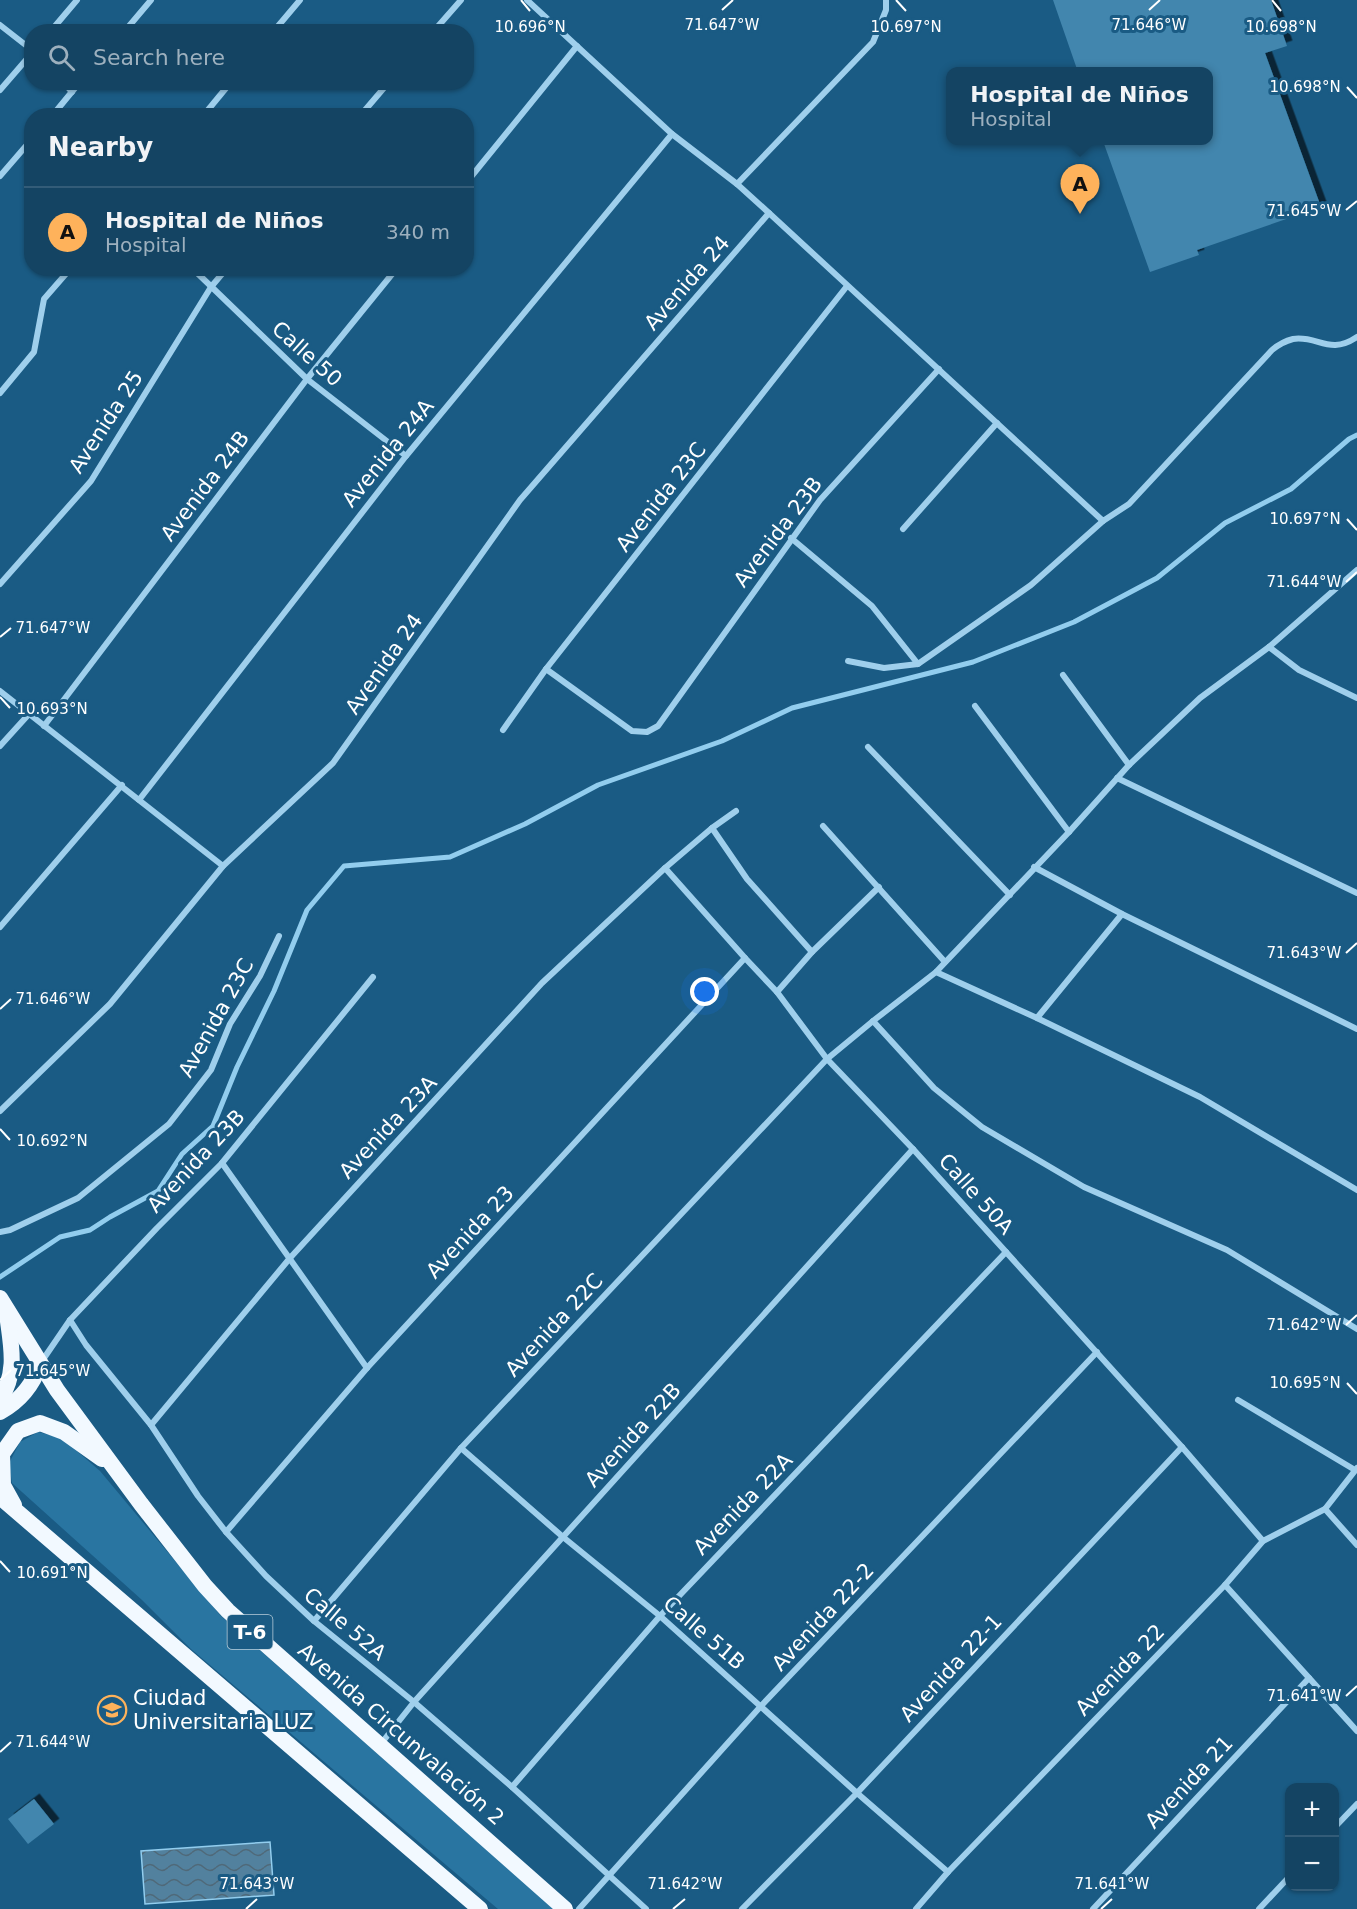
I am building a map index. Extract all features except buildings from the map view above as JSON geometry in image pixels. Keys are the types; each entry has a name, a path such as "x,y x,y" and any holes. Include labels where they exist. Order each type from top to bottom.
{"highway":[{"name":"Avenida Circunvalación 2","path":"3,1303 57,1390 205,1586 228,1611 565,1909"},
{"path":"0,1400 8,1388 12,1370 11,1343 3,1303"},
{"path":"0,1412 24,1394 31,1385 40,1364"},
{"name":"T-6","path":"21,1516 3,1485 2,1454 18,1431 40,1423 64,1432 115,1469"},
{"name":"T-6","path":"0,1497 480,1909"}],"street":[{"path":"57,24 77,0"},
{"path":"131,24 151,0"},
{"path":"280,24 300,0"},
{"path":"440,24 461,0"},
{"path":"527,0 672,134 737,184 1103,521"},
{"path":"737,184 873,42 886,10 886,0"},
{"path":"0,25 24,44"},
{"path":"474,173 577,46"},
{"path":"0,90 24,61"},
{"path":"210,108 224,90"},
{"path":"367,108 382,90"},
{"path":"59,108 72,92"},
{"name":"Avenida 24A","path":"139,800 406,456 672,134"},
{"path":"0,176 24,148"},
{"name":"Avenida 24","path":"0,1110 110,1004 223,866 333,763 520,500 769,213"},
{"path":"0,393 34,352 44,299 64,276"},
{"name":"Calle 50","path":"200,276 307,379 406,456"},
{"name":"Avenida 25","path":"0,584 91,481 211,287 220,276"},
{"name":"Avenida 24B","path":"44,726 307,379 391,276"},
{"name":"Avenida 23C","path":"503,730 546,669 847,286"},
{"path":"848,661 884,668 918,664 1031,585 1103,521 1129,504 1280,344 1291,339 1299,339 1334,346 1347,344 1357,337"},
{"name":"Avenida 23B","path":"546,669 632,731 646,732 658,726 820,500 939,369"},
{"path":"903,529 997,423"},
{"path":"791,538 872,606 918,664"},
{"name":"Avenida 22C","path":"314,1621 461,1448 827,1059 936,972 1069,832 1129,765 1200,698 1269,647 1357,570"},
{"path":"1269,647 1299,670 1357,698"},
{"path":"1063,675 1129,765"},
{"path":"0,691 223,866"},
{"path":"975,706 1069,832"},
{"path":"0,746 29,714"},
{"path":"868,747 1010,895"},
{"path":"1117,778 1357,893"},
{"path":"0,927 122,785"},
{"name":"Avenida 23A","path":"151,1425 290,1258 542,984 665,868 736,811"},
{"path":"823,826 945,962"},
{"path":"712,828 747,879 812,952"},
{"path":"1034,867 1122,914 1357,1029"},
{"name":"Calle 50A","path":"665,868 777,992 827,1059 913,1149 1097,1352 1263,1541"},
{"path":"777,992 812,952 879,887"},
{"path":"1037,1017 1122,914"},
{"name":"Avenida 23C","path":"0,1232 10,1230 78,1198 169,1124 211,1070 230,1024 260,976 279,936"},
{"name":"Avenida 23","path":"226,1532 367,1368 745,958"},
{"path":"936,972 1037,1017 1200,1097 1357,1191"},
{"name":"Avenida 23B","path":"40,1364 70,1320 222,1163 373,976"},
{"path":"873,1021 934,1088 982,1127 1084,1187 1227,1250 1357,1329"},
{"name":"Avenida 22B","path":"380,1745 414,1702 913,1149"},
{"path":"222,1163 367,1368"},
{"name":"Avenida 22A","path":"512,1787 660,1616 1006,1252"},
{"name":"Calle 52A","path":"70,1320 86,1345 151,1425 198,1496 226,1532 266,1576 314,1621 414,1702 512,1787 646,1909"},
{"name":"Avenida 22-2","path":"579,1909 761,1706 1097,1352"},
{"path":"1238,1400 1356,1469"},
{"name":"Avenida 22-1","path":"742,1909 857,1793 1182,1447"},
{"name":"Calle 51B","path":"461,1448 563,1537 660,1616 948,1872"},
{"name":"Avenida 22","path":"916,1909 948,1872 1225,1585 1263,1541 1325,1509 1356,1469"},
{"path":"1325,1509 1357,1545"},
{"path":"1225,1585 1357,1731"},
{"name":"Avenida 21","path":"1093,1909 1310,1678"},
{"path":"1339,1824 1357,1804"},
{"path":"1259,1909 1285,1881"}],"shaded area":[{"path":"38,1432 62,1438 100,1471 221,1616 554,1909 498,1909 191,1649 142,1600 12,1483 9,1463 20,1442"}],"water":[{"path":"270,1842 274,1895 145,1904 141,1851"}],"waterway":[{"path":"0,1277 60,1237 90,1230 158,1191 182,1154 213,1126 237,1067 274,991 307,910 344,866 450,857 525,824 598,785 722,741 792,708 973,662 1074,622 1157,578 1225,523 1291,489 1349,439 1357,435"}],"place":[{"name":"Hospital de Niños","path":"1080,214"},
{"name":"Ciudad Universitaria LUZ","path":"112,1710"}]}
